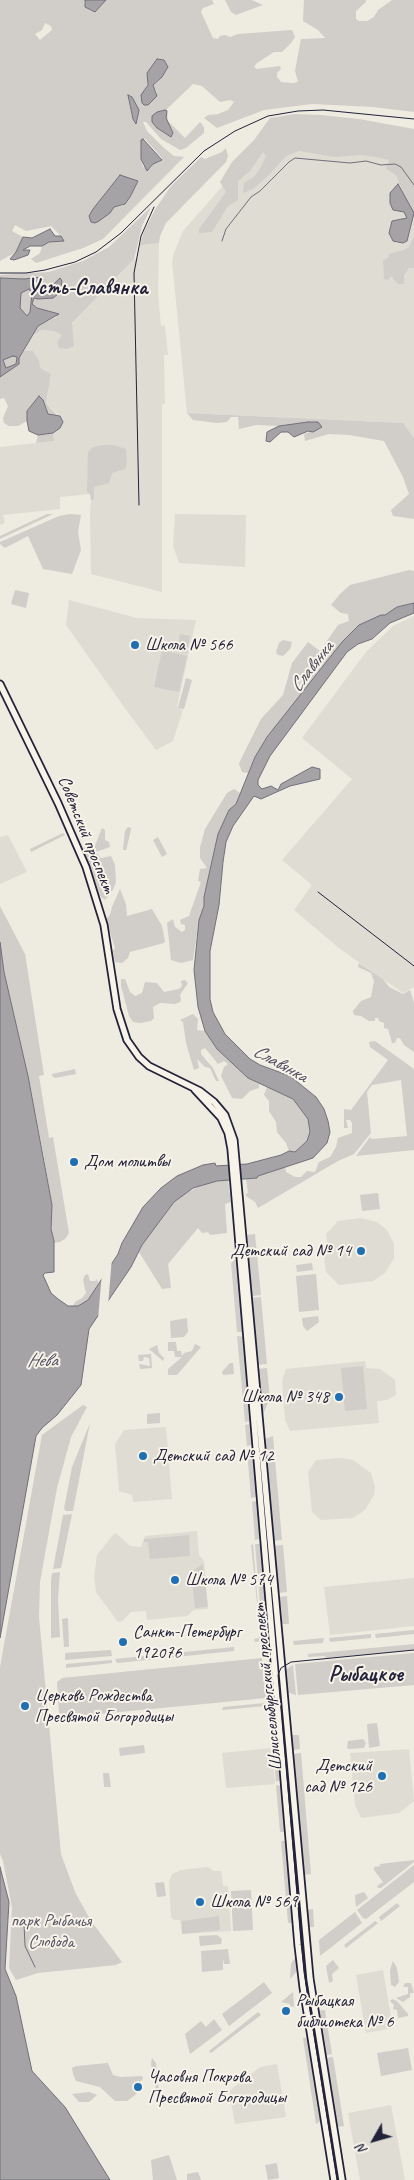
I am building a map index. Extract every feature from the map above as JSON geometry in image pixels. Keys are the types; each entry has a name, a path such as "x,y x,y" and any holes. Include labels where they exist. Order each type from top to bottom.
{"main road":[{"name":"Советский проспект","path":"0,684 62,811 86,867 102,918 117,1009 124,1033 133,1049 146,1063 194,1090 200,1091 214,1102 225,1115 232,1132 237,1190"},
{"name":"Шлиссельбургский проспект","path":"237,1190 298,1945 334,2180"},
{"name":"Шлиссельбургский проспект","path":"237,1190 310,1979 342,2180"}],"shaded area":[{"path":"279,122 414,140 414,438 403,423 187,413 172,261 174,253 183,231"},
{"path":"159,243 158,293 161,326 165,326 168,355 164,355 165,404 162,404 162,592 91,574 90,512 91,500 94,498 90,494 60,497 60,509 3,515 5,523 0,525 0,447 54,441 53,433 57,431 60,416 46,403 51,374 40,369 39,360 33,351 24,351 30,337 42,330 53,331 62,335 59,348 72,323 134,259 137,260 139,248 142,245"},
{"path":"175,514 246,515 245,567 179,563 173,546"},
{"name":"Школа № 566","path":"69,600 137,618 196,620 177,707 183,710 173,741 156,750 127,711 66,625"},
{"path":"414,616 414,987 403,993 340,949 294,910 312,885 282,860 352,779 302,738 366,652 393,626"},
{"path":"8,835 27,872 0,884 0,837"},
{"name":"Детский сад № 14","path":"360,1218 377,1222 387,1230 394,1244 394,1258 385,1273 373,1281 339,1285 326,1272 324,1256 328,1252 326,1234 338,1221"},
{"name":"Школа № 348","path":"365,1361 366,1368 380,1369 395,1380 396,1395 387,1400 377,1401 379,1423 290,1431 285,1420 282,1381 286,1369"},
{"name":"Детский сад № 12","path":"166,1427 172,1499 133,1502 132,1495 119,1491 115,1444 124,1430"},
{"path":"342,1458 353,1460 371,1473 375,1487 374,1495 365,1510 353,1518 321,1520 312,1512 308,1472 316,1460"},
{"name":"Школа № 574","path":"197,1531 199,1555 204,1561 208,1609 194,1610 187,1616 147,1620 146,1611 131,1612 122,1621 118,1622 96,1592 94,1577 97,1555 113,1535 116,1533 130,1546 141,1547 145,1536"},
{"path":"414,1578 414,1626 330,1635 324,1587"},
{"path":"272,1748 275,1784 226,1788 222,1753"},
{"name":"Детский сад № 126","path":"409,1749 414,1801 399,1813 361,1818 355,1805 350,1753"},
{"name":"Школа № 569","path":"208,1867 214,1871 221,1871 223,1886 228,1886 231,1931 182,1934 180,1920 174,1920 171,1917 169,1882 172,1874 181,1870"},
{"path":"383,1970 393,2028 366,2033 356,1975"},
{"path":"277,2064 286,2117 235,2124 229,2091 260,2067"},
{"path":"391,2105 405,2180 360,2180 348,2113"}],"green space":[{"path":"0,0 85,0 84,3 91,11 94,11 106,0 212,0 214,4 203,8 201,12 213,38 218,39 220,36 225,35 230,37 238,34 292,30 295,37 282,52 274,52 254,67 257,69 280,66 281,69 277,73 277,77 281,82 293,83 298,82 295,71 301,39 325,38 318,30 303,21 304,0 366,0 356,11 356,19 367,21 392,0 414,0 414,112 373,107 312,104 264,110 217,128 204,118 208,115 228,110 234,102 230,100 220,102 202,86 193,84 167,109 168,121 185,138 200,122 204,127 204,133 186,148 180,150 161,139 146,122 143,122 147,131 164,148 174,156 184,157 103,239 83,248 36,263 31,259 40,253 42,246 61,236 51,226 26,231 15,225 12,231 23,237 16,252 0,261","holes":["45,23 51,26 52,30 40,40 35,34 42,30","157,59 164,60 167,67 162,77 153,85 157,92 154,98 151,102 142,103 152,66","128,95 131,96 138,114 137,121 133,119","167,111 166,118 173,133 171,136 157,128 152,119 157,112","145,139 162,158 159,162 153,164 150,169 143,167 141,140","118,177 133,190 128,201 122,206 114,207 112,210 93,209"]},
{"path":"225,0 252,0 263,5 236,15 231,12"},
{"path":"295,114 359,119 414,129 414,213 407,202 396,175 386,169 389,160 361,155 336,157 299,151 286,156 253,189 243,193 244,183 254,177 261,167 266,156 263,152 250,171 238,181 238,200 228,206 212,232 199,233 199,229 226,192 220,182 232,162 254,140 270,118"},
{"path":"226,148 228,156 226,162 166,223 159,243 142,245 139,248 144,231 156,208 171,186 201,157 205,159 222,152"},
{"path":"151,207 142,226 134,259 72,323 74,346 67,349 59,348 57,342 62,335 53,331 42,330 30,337 39,325 57,317 32,304 34,297 53,298 55,280 53,285 43,294 35,292 44,279 42,277 24,279 0,278 0,275 49,272 83,261 109,247"},
{"path":"414,236 414,268 409,268 404,275 404,284 398,284 391,276 388,280 384,279 383,260 388,258 389,254 409,247"},
{"path":"29,289 32,294 30,312 27,316 20,308 21,293"},
{"path":"24,351 33,351 39,360 40,368 51,374 46,403 57,415 48,414 43,400 39,396 29,409 27,421 18,426 9,426 4,423 3,418 8,406 4,398 0,399 0,377 19,364 19,358"},
{"path":"13,355 17,357 16,364 6,368 3,360"},
{"path":"187,413 403,423 414,438 414,519 393,516 391,510 409,494 403,477 384,441 349,435 329,434 305,441 304,434 319,429 308,422 279,426 256,425 239,429 238,417 231,417 227,422 217,423 193,420"},
{"path":"53,433 54,441 36,443 38,435"},
{"path":"113,445 126,449 127,463 125,469 112,473 109,483 94,487 94,499 91,500 90,494 87,491 88,452 93,447"},
{"path":"47,514 53,514 0,539 0,536"},
{"path":"81,515 78,532 81,550 72,574 43,569 28,536 5,548 0,544 0,542 59,516"},
{"path":"409,570 414,571 414,603 397,607 369,621 342,642 267,737 248,773 242,772 239,764 241,759 261,719 283,695 292,663 308,642 320,651 338,625 349,621 348,614 341,613 331,605 340,594 350,585"},
{"path":"15,590 29,593 26,608 11,604"},
{"path":"180,634 190,636 187,653 177,651"},
{"path":"283,640 292,642 290,649 283,656 278,655 276,652 279,643"},
{"path":"162,650 187,656 179,692 154,687"},
{"path":"186,678 192,680 184,709 178,708"},
{"path":"234,789 240,793 236,804 229,810 218,835 204,897 204,906 199,920 193,960 181,963 171,960 167,923 173,919 175,927 182,932 185,930 185,925 181,924 180,920 189,916 201,882 198,881 200,869 207,868 200,858 200,847 205,829 227,793"},
{"path":"128,827 131,830 126,850 123,850 125,831"},
{"path":"102,828 105,830 105,840 109,842 110,847 96,852 101,858 111,856 115,865 116,882 113,890 105,900 100,896 83,849 86,845 90,850 94,848"},
{"path":"63,833 65,835 31,852 30,849"},
{"path":"158,837 167,854 162,857 153,840"},
{"path":"120,889 126,904 127,916 152,909 162,926 165,941 164,943 130,952 128,958 122,963 115,962 113,951 115,948 106,919 110,915"},
{"path":"0,906 25,954 44,1075 39,1076 49,1138 53,1137 69,1233 60,1242 54,1243 51,1229 52,1205 43,1152 4,972 0,942"},
{"path":"359,963 383,979 389,987 403,994 410,990 414,1003 414,1052 404,1045 400,1038 397,1038 395,1043 392,1043 388,1029 384,1028 384,1023 379,1021 378,1018 375,1018 375,1021 369,1021 361,1016 354,1015 353,1011 361,1001 371,997 374,981 371,973 358,967"},
{"path":"121,979 125,979 130,992 135,996 142,993 145,982 157,983 164,992 179,989 182,986 181,981 185,980 188,983 180,995 180,1002 175,1004 160,1003 153,1007 154,1018 151,1021 141,1023 133,1022 129,1016"},
{"path":"193,1014 198,1019 197,1030 205,1031 217,1049 248,1078 259,1084 259,1088 250,1091 242,1099 232,1098 221,1076 224,1067 228,1064 224,1061 218,1064 205,1048 201,1050 201,1054 213,1068 219,1081 216,1081 210,1068 205,1067 197,1059 199,1068 194,1070 186,1043 183,1022 180,1020"},
{"path":"375,1041 414,1069 414,1150 356,1156 370,1137 372,1139 407,1136 401,1080 372,1085 367,1092 371,1133 354,1154 338,1161 258,1208 255,1202 246,1196 248,1193 246,1179 257,1178 285,1167 286,1172 295,1177 301,1177 307,1171 315,1172 319,1162 330,1157 336,1147 338,1138 352,1133 352,1123 350,1120 346,1120 348,1128 344,1128 344,1109 351,1110 388,1060 370,1047 369,1042"},
{"path":"75,1069 76,1074 55,1078 52,1076 52,1074"},
{"path":"267,1087 293,1099 308,1119 310,1132 307,1141 295,1152 289,1151 286,1143 277,1132 276,1122 269,1111 269,1101 264,1095"},
{"path":"228,1180 231,1202 225,1204 227,1233 210,1235 208,1232 202,1233 198,1228 168,1264 171,1288 162,1289 139,1252 142,1245 174,1202 182,1195 206,1183"},
{"path":"378,1193 380,1209 362,1211 360,1195"},
{"path":"255,1234 261,1295 252,1296 246,1235"},
{"path":"238,1257 244,1332 237,1332 231,1263"},
{"path":"312,1263 313,1270 297,1272 296,1265"},
{"path":"88,1274 90,1281 97,1279 98,1283 88,1300 79,1306 73,1307 75,1302 86,1293 83,1280 85,1275"},
{"path":"316,1274 319,1310 299,1312 296,1276"},
{"path":"261,1297 267,1364 257,1365 251,1298"},
{"path":"318,1316 319,1322 307,1331 303,1326 302,1318"},
{"path":"187,1318 188,1332 184,1337 171,1338 170,1321"},
{"path":"237,1336 245,1337 252,1421 245,1422"},
{"path":"168,1342 176,1342 177,1351 181,1351 182,1356 184,1353 192,1351 195,1344 201,1347 177,1375 168,1375 168,1369 182,1357 175,1357 174,1351 168,1351"},
{"path":"157,1345 159,1353 164,1358 163,1361 149,1349"},
{"path":"151,1354 152,1368 140,1369 139,1364 150,1366 149,1358 144,1357 143,1361 139,1361 138,1355"},
{"path":"230,1363 233,1363 234,1374 223,1375 222,1372"},
{"path":"363,1366 367,1409 345,1411 341,1368"},
{"path":"267,1368 270,1399 263,1414 257,1369"},
{"name":"парк Рыбачья Слобода","path":"83,1405 87,1407 71,1437 57,1488 40,1582 39,1617 61,1854 75,1892 91,1921 122,1962 116,1965 38,1973 16,1980 9,1968 12,1907 0,1854 0,1667 42,1435"},
{"path":"160,1413 160,1423 147,1424 147,1414"},
{"path":"90,1423 73,1511 66,1511 64,1509 72,1467"},
{"path":"251,1424 254,1444 247,1446 245,1425"},
{"path":"273,1436 282,1540 272,1541 263,1440"},
{"path":"253,1449 259,1496 251,1498 247,1450"},
{"path":"256,1501 259,1503 262,1538 255,1540 252,1502"},
{"path":"72,1514 61,1568 53,1569 63,1515"},
{"path":"189,1535 190,1556 150,1559 148,1542 144,1542 144,1539"},
{"path":"253,1544 261,1641 255,1642 254,1639 259,1638 260,1630 251,1545"},
{"path":"255,1544 263,1544 271,1640 263,1640"},
{"path":"283,1545 287,1592 278,1593 272,1546"},
{"path":"203,1564 208,1607 195,1608 191,1572"},
{"path":"60,1572 58,1599 60,1637 51,1638 52,1573"},
{"path":"287,1596 289,1624 282,1624 281,1604 277,1604 277,1597"},
{"path":"68,1618 69,1647 64,1647 62,1619"},
{"path":"414,1630 414,1634 376,1638 375,1634"},
{"path":"371,1634 371,1638 330,1642 329,1638"},
{"path":"324,1638 323,1643 294,1645 293,1641"},
{"path":"414,1644 414,1650 326,1658 325,1656 308,1657 308,1654"},
{"path":"234,1647 234,1651 117,1663 115,1659"},
{"path":"111,1650 112,1656 65,1660 65,1653"},
{"path":"414,1653 414,1685 298,1695 295,1664"},
{"path":"262,1658 266,1698 68,1717 59,1713 57,1682 62,1678"},
{"path":"112,1660 112,1663 66,1668 66,1664"},
{"path":"265,1664 271,1664 273,1694 268,1698"},
{"path":"293,1665 296,1695 287,1692 285,1670"},
{"path":"265,1703 265,1706 222,1710 223,1707"},
{"path":"377,1723 380,1746 369,1748 367,1724"},
{"path":"291,1735 299,1735 300,1749 292,1750"},
{"path":"363,1739 366,1743 364,1748 347,1748 348,1741"},
{"path":"144,1745 145,1753 120,1756 119,1748"},
{"path":"301,1753 311,1874 303,1875 293,1754"},
{"path":"274,1758 279,1760 281,1779 276,1782"},
{"path":"103,1773 109,1773 111,1787 104,1787"},
{"path":"276,1785 281,1786 284,1832 280,1832"},
{"path":"281,1841 286,1841 293,1923 288,1923"},
{"path":"414,1860 414,1862 381,1888 378,1888 377,1886 383,1882 374,1870 374,1867 380,1866 380,1864"},
{"path":"414,1865 414,1882 366,1919 363,1918 357,1910"},
{"path":"164,1882 166,1896 157,1897 155,1883"},
{"path":"251,1890 253,1930 233,1931 231,1891"},
{"path":"364,1892 368,1898 356,1907 355,1895"},
{"path":"397,1903 400,1906 381,1921 379,1917"},
{"path":"313,1909 314,1927 308,1927 307,1910"},
{"path":"355,1912 362,1923 320,1956 319,1940"},
{"path":"219,1916 220,1930 182,1934 182,1921"},
{"path":"375,1921 378,1923 346,1948 344,1945"},
{"path":"217,1935 222,1939 221,1944 200,1946 199,1936"},
{"path":"228,1949 230,1964 224,1964 223,1958 223,1970 202,1972 201,1951"},
{"path":"296,1956 297,1971 290,1979 291,1964"},
{"path":"333,1960 339,1968 332,1974 333,1981 329,1983 326,1966"},
{"path":"393,1961 397,1968 399,1982 395,1987 391,1985 390,1970"},
{"path":"264,1982 272,1993 229,2026 222,2014"},
{"path":"405,1983 411,1983 414,1993 410,1993 410,1997 403,2002 396,1998 408,1994 408,1987 403,1987"},
{"path":"293,1992 294,2007 281,2002"},
{"path":"392,1999 397,2001 408,2016 398,2018 397,2010 393,2009 394,2005 390,2001"},
{"path":"325,2010 332,2054 324,2055 317,2011"},
{"path":"258,2012 261,2015 211,2053 209,2051"},
{"path":"214,2019 222,2030 190,2054 185,2034 201,2021 206,2027"},
{"path":"308,2037 321,2121 316,2124 303,2038"},
{"path":"408,2048 412,2070 381,2076 377,2053"},
{"path":"333,2057 344,2126 338,2127 336,2125 326,2058"},
{"path":"152,2058 156,2063 159,2094 157,2094 151,2064"},
{"path":"108,2063 113,2075 120,2077 142,2076 143,2079 140,2082 132,2084 137,2093 127,2101 115,2101 100,2087 76,2081 73,2074 72,2068 76,2066"},
{"path":"89,2092 97,2095 89,2102 79,2102 72,2094"},
{"path":"169,2155 177,2180 153,2180 151,2160"},
{"path":"277,2163 279,2178 268,2180 265,2165"},
{"path":"198,2172 201,2180 187,2180 187,2174"}],"water":[{"path":"85,0 106,0 95,12 85,7"},
{"path":"157,59 164,60 168,67 162,77 153,85 157,96 148,105 144,105 141,95 148,85 147,73"},
{"path":"128,95 132,97 139,110 136,124 133,119"},
{"path":"167,111 166,118 173,133 171,137 157,128 152,122 152,116 157,112"},
{"path":"143,139 162,160 153,164 147,171 141,159 141,140"},
{"path":"120,175 138,181 130,197 125,204 114,207 110,213 99,221 91,222 89,216 93,209"},
{"path":"398,184 414,213 407,241 403,243 393,241 389,233 392,221 407,218 404,212 393,210 390,203 390,193"},
{"path":"50,229 55,236 61,236 64,241 49,242 42,246 30,246 23,250 30,250 28,255 14,260 10,259 16,252 23,237 32,238"},
{"path":"42,277 44,279 35,292 43,294 60,278 62,281 58,294 53,298 34,298 32,304 37,308 59,314 38,326 19,358 19,364 0,377 0,278 24,279","holes":["29,289 32,294 30,312 27,316 20,308 21,293","13,356 17,357 16,364 6,368 3,360"]},
{"path":"39,396 43,400 48,414 60,416 63,422 60,428 53,433 38,435 29,431 27,411"},
{"path":"318,422 322,427 313,432 308,431 294,437 288,432 281,432 270,442 266,441 267,432 279,426"},
{"name":"Нева","path":"414,603 414,613 390,623 372,639 358,644 347,652 270,756 258,780 258,785 262,789 271,786 278,790 281,784 312,767 320,769 320,779 290,786 261,799 254,796 233,826 226,842 219,905 210,951 210,999 213,1012 225,1034 250,1059 260,1065 290,1076 316,1097 324,1109 328,1121 330,1132 327,1143 313,1158 258,1176 257,1178 217,1181 193,1188 174,1202 142,1245 131,1267 89,1329 81,1385 57,1415 36,1436 0,1638 0,942 4,972 28,1076 52,1205 51,1229 54,1241 54,1272 43,1275 51,1293 68,1306 78,1306 88,1300 118,1254 122,1243 143,1207 161,1188 177,1176 203,1165 215,1163 216,1166 247,1164 289,1151 295,1152 307,1141 310,1132 308,1119 293,1099 248,1078 217,1049 205,1031 198,1007 194,970 199,920 204,906 204,897 218,834 229,810 236,804 255,757 267,737 342,642 359,625 385,615 397,607"},
{"path":"0,1867 9,1902 5,1969 16,1996 32,2071 65,2107 110,2180 0,2180"}],"pier":[{"path":"112,1257 108,1306 98,1319 102,1272"}],"waterway":[{"path":"222,241 226,229 251,197 295,158 350,163 366,161 381,165 395,164 401,167 414,185"},
{"path":"24,1923 25,1946 35,1967"}],"tram line":[{"path":"337,2180 304,1972 278,1675 281,1668 291,1662 414,1650"}],"railway":[{"path":"0,273 26,273 45,270 75,262 96,252 121,233 204,151 235,131 268,116 298,111 323,110 414,119"},
{"path":"139,505 134,273 141,236 154,207"},
{"path":"318,892 414,966"}],"place":[{"name":"Школа № 566","path":"135,645"},
{"name":"Дом молитвы","path":"74,1162"},
{"name":"Детский сад № 14","path":"361,1251"},
{"name":"Школа № 348","path":"339,1397"},
{"name":"Детский сад № 12","path":"143,1456"},
{"name":"Школа № 574","path":"175,1580"},
{"name":"Санкт-Петербург 192076","path":"123,1642"},
{"name":"Церковь Рождества Пресвятой Богородицы","path":"25,1706"},
{"name":"Детский сад № 126","path":"382,1776"},
{"name":"Школа № 569","path":"200,1902"},
{"name":"Рыбацкая библиотека № 6","path":"286,2011"},
{"name":"Часовня Покрова Пресвятой Богородицы","path":"138,2087"}],"district":[{"name":"Усть-Славянка","path":"87,288"},
{"name":"Рыбацкое","path":"366,1675"}],"water label":[{"name":"Славянка","path":"312,667"},
{"name":"Славянка","path":"280,1064"}]}
